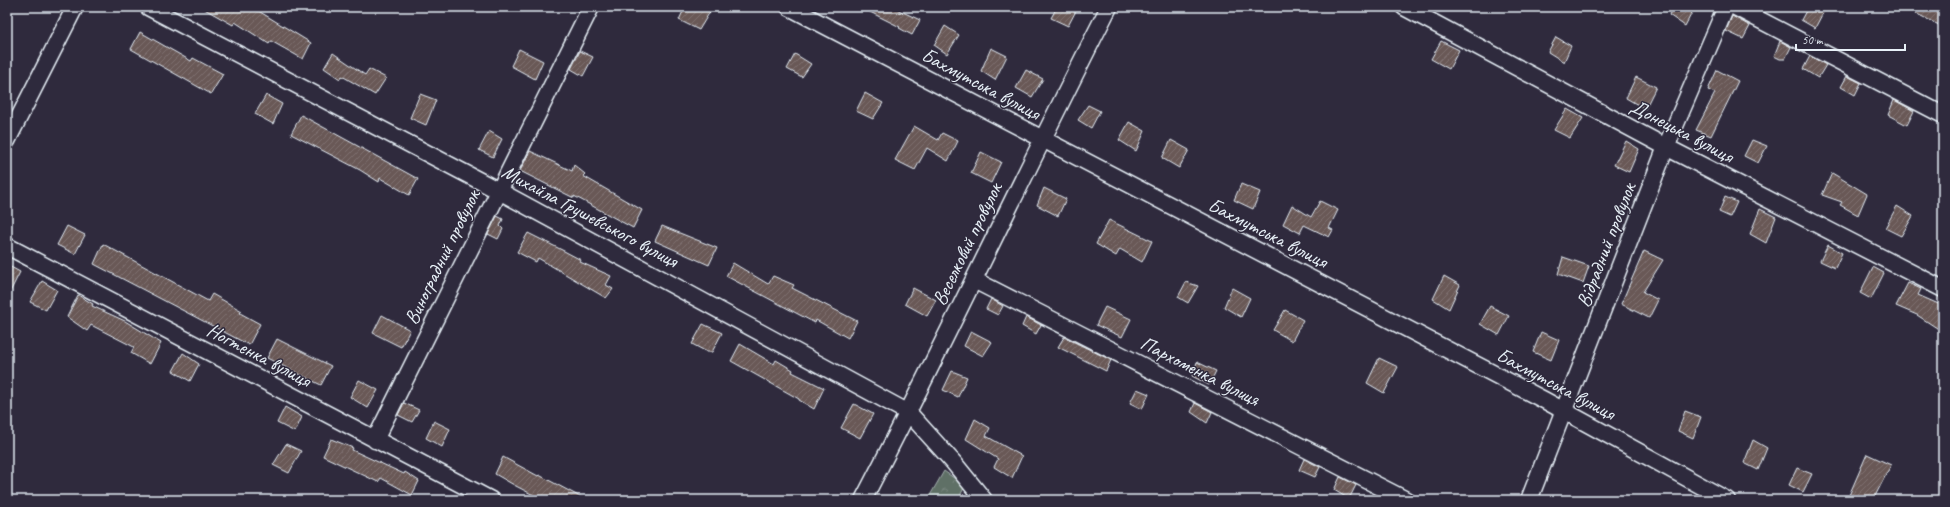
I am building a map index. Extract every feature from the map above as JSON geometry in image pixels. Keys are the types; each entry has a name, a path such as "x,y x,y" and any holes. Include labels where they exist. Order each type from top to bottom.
{"street":[{"path":"7,141 75,7"},
{"name":"Михайла Грушевського вулиця","path":"148,7 499,191 909,413 954,463 984,500"},
{"name":"Виноградний провулок","path":"375,440 591,7"},
{"name":"Бахмутська вулиця","path":"789,7 1564,411 1727,500"},
{"name":"Веселковий провулок","path":"863,500 909,413 1041,139 1108,7"},
{"name":"Донецька вулиця","path":"1404,7 1666,147 1943,289"},
{"name":"Відрадний провулок","path":"1529,500 1666,147 1726,7"},
{"path":"1735,7 1943,115"},
{"name":"Ногтенка вулиця","path":"7,246 490,500"},
{"name":"Пархоменка вулиця","path":"974,280 1406,500"}],"green space":[{"path":"944,471 965,486 958,500 928,499"}],"building":[{"path":"201,7 252,7 311,43 303,59 271,41 269,44 235,22 233,25"},
{"path":"685,7 704,7 711,10 699,30 679,20"},
{"path":"860,7 892,7 920,20 912,35 899,28 900,27"},
{"path":"1057,7 1078,7 1068,26 1051,18"},
{"path":"1673,7 1695,7 1685,26 1669,15"},
{"path":"1808,7 1826,7 1815,28 1801,20"},
{"path":"1903,7 1943,7 1943,27"},
{"path":"1732,16 1750,26 1743,39 1726,31"},
{"path":"945,26 959,35 947,54 934,45"},
{"path":"140,32 191,61 193,58 223,74 211,94 131,49"},
{"path":"1556,37 1571,46 1564,62 1548,52"},
{"path":"1441,41 1459,50 1449,69 1431,59"},
{"path":"1780,41 1791,47 1785,59 1780,59 1774,56"},
{"path":"991,48 1007,56 995,80 981,71"},
{"path":"519,49 543,61 535,79 511,66"},
{"path":"580,51 593,57 583,76 571,69"},
{"path":"333,53 365,75 369,69 386,78 375,95 342,76 340,79 324,68"},
{"path":"795,54 811,64 802,77 787,69"},
{"path":"1810,56 1826,65 1818,78 1803,69"},
{"path":"1026,70 1043,79 1032,97 1016,88"},
{"path":"1717,70 1738,81 1711,136 1696,130 1715,93 1708,90"},
{"path":"1847,76 1861,83 1855,95 1841,87"},
{"path":"1636,77 1656,87 1645,109 1626,98"},
{"path":"865,93 883,103 873,119 856,111"},
{"path":"420,94 436,100 426,125 410,118"},
{"path":"266,95 282,104 273,124 255,114"},
{"path":"1894,100 1914,111 1907,125 1888,115"},
{"path":"1088,105 1100,111 1091,128 1078,120"},
{"path":"1567,109 1583,118 1570,138 1554,130"},
{"path":"301,115 418,179 409,195 380,178 379,182 360,170 291,134"},
{"path":"1129,122 1145,131 1136,151 1119,140"},
{"path":"914,126 938,140 942,133 958,141 948,161 927,148 915,170 895,160"},
{"path":"489,131 502,139 493,157 479,150"},
{"path":"1171,140 1189,150 1179,168 1162,158"},
{"path":"1752,140 1767,146 1758,163 1744,156"},
{"path":"1626,141 1639,149 1629,172 1614,165"},
{"path":"530,151 572,171 574,165 585,174 583,176 642,210 633,228 574,196 574,198 520,171"},
{"path":"981,152 1001,162 991,183 971,173"},
{"path":"1832,173 1867,194 1858,215 1840,205 1842,202 1822,195"},
{"path":"1241,184 1260,192 1253,209 1234,200"},
{"path":"1044,188 1066,199 1058,216 1037,205"},
{"path":"1725,197 1737,202 1730,217 1719,212"},
{"path":"1320,201 1338,210 1329,228 1333,230 1329,237 1304,225 1300,233 1283,224 1292,205 1311,217"},
{"path":"1897,206 1913,216 1901,236 1885,228"},
{"path":"1760,209 1776,217 1766,243 1750,234"},
{"path":"497,216 503,219 500,226 503,229 498,239 488,234"},
{"path":"1109,220 1152,241 1142,262 1120,249 1116,256 1096,244"},
{"path":"67,226 85,235 75,254 57,245"},
{"path":"662,226 717,248 709,265 655,241"},
{"path":"528,233 581,260 580,262 611,276 606,285 613,289 606,298 538,258 536,262 517,252"},
{"path":"103,244 208,301 212,294 242,311 240,313 260,324 249,345 94,264"},
{"path":"1828,245 1842,253 1835,268 1820,261"},
{"path":"1644,251 1663,260 1643,292 1658,300 1649,318 1621,304"},
{"path":"1563,257 1589,266 1583,283 1558,274"},
{"path":"733,263 768,284 773,276 794,285 792,288 857,321 848,338 816,320 815,323 726,276"},
{"path":"7,265 20,272 7,298"},
{"path":"1873,267 1884,273 1871,299 1860,293"},
{"path":"1444,276 1460,285 1449,309 1433,299"},
{"path":"42,281 57,290 46,310 30,302"},
{"path":"1186,282 1198,286 1188,303 1178,297"},
{"path":"1908,283 1921,289 1918,295 1943,306 1943,332 1917,315 1896,306"},
{"path":"913,288 936,300 927,316 905,304"},
{"path":"1232,288 1250,298 1241,317 1224,307"},
{"path":"78,295 93,304 92,306 125,321 161,343 150,364 131,353 134,347 91,325 87,331 67,317"},
{"path":"991,299 1003,306 998,315 986,309"},
{"path":"1490,306 1509,316 1499,335 1480,324"},
{"path":"1105,307 1131,319 1122,337 1096,325"},
{"path":"1285,310 1303,320 1292,341 1273,330"},
{"path":"382,315 410,330 401,347 373,333"},
{"path":"1026,317 1041,325 1036,334 1022,326"},
{"path":"703,324 722,333 712,352 707,352 692,344"},
{"path":"971,331 992,342 983,356 964,346"},
{"path":"1541,332 1559,340 1551,360 1533,352"},
{"path":"1064,337 1111,360 1106,371 1058,347"},
{"path":"277,339 331,366 321,385 267,358"},
{"path":"740,344 774,364 776,360 793,370 792,372 824,388 814,409 731,361"},
{"path":"183,353 199,364 190,381 173,371"},
{"path":"1379,358 1398,367 1384,393 1367,383"},
{"path":"1197,362 1216,371 1209,385 1192,376"},
{"path":"952,371 967,377 958,397 943,390"},
{"path":"359,380 378,390 368,408 350,397"},
{"path":"1137,389 1149,394 1142,409 1130,403"},
{"path":"404,403 419,410 412,422 398,415"},
{"path":"1195,403 1212,412 1207,423 1191,412"},
{"path":"854,404 873,414 860,438 841,428"},
{"path":"285,407 302,417 295,432 277,423"},
{"path":"1685,411 1701,417 1693,438 1678,431"},
{"path":"975,419 990,428 986,436 1022,456 1012,478 994,467 998,459 966,439"},
{"path":"434,421 450,429 442,447 426,438"},
{"path":"331,439 353,448 352,450 404,474 405,472 419,481 412,495 381,478 378,482 323,456"},
{"path":"1753,440 1767,448 1758,470 1744,463"},
{"path":"286,444 301,451 289,473 273,465"},
{"path":"1867,454 1891,465 1873,500 1847,500"},
{"path":"503,457 586,500 543,500 514,485 495,474"},
{"path":"1304,459 1320,467 1315,477 1299,470"},
{"path":"1797,468 1812,474 1803,492 1789,485"},
{"path":"1340,477 1356,485 1349,499 1334,490"}]}
